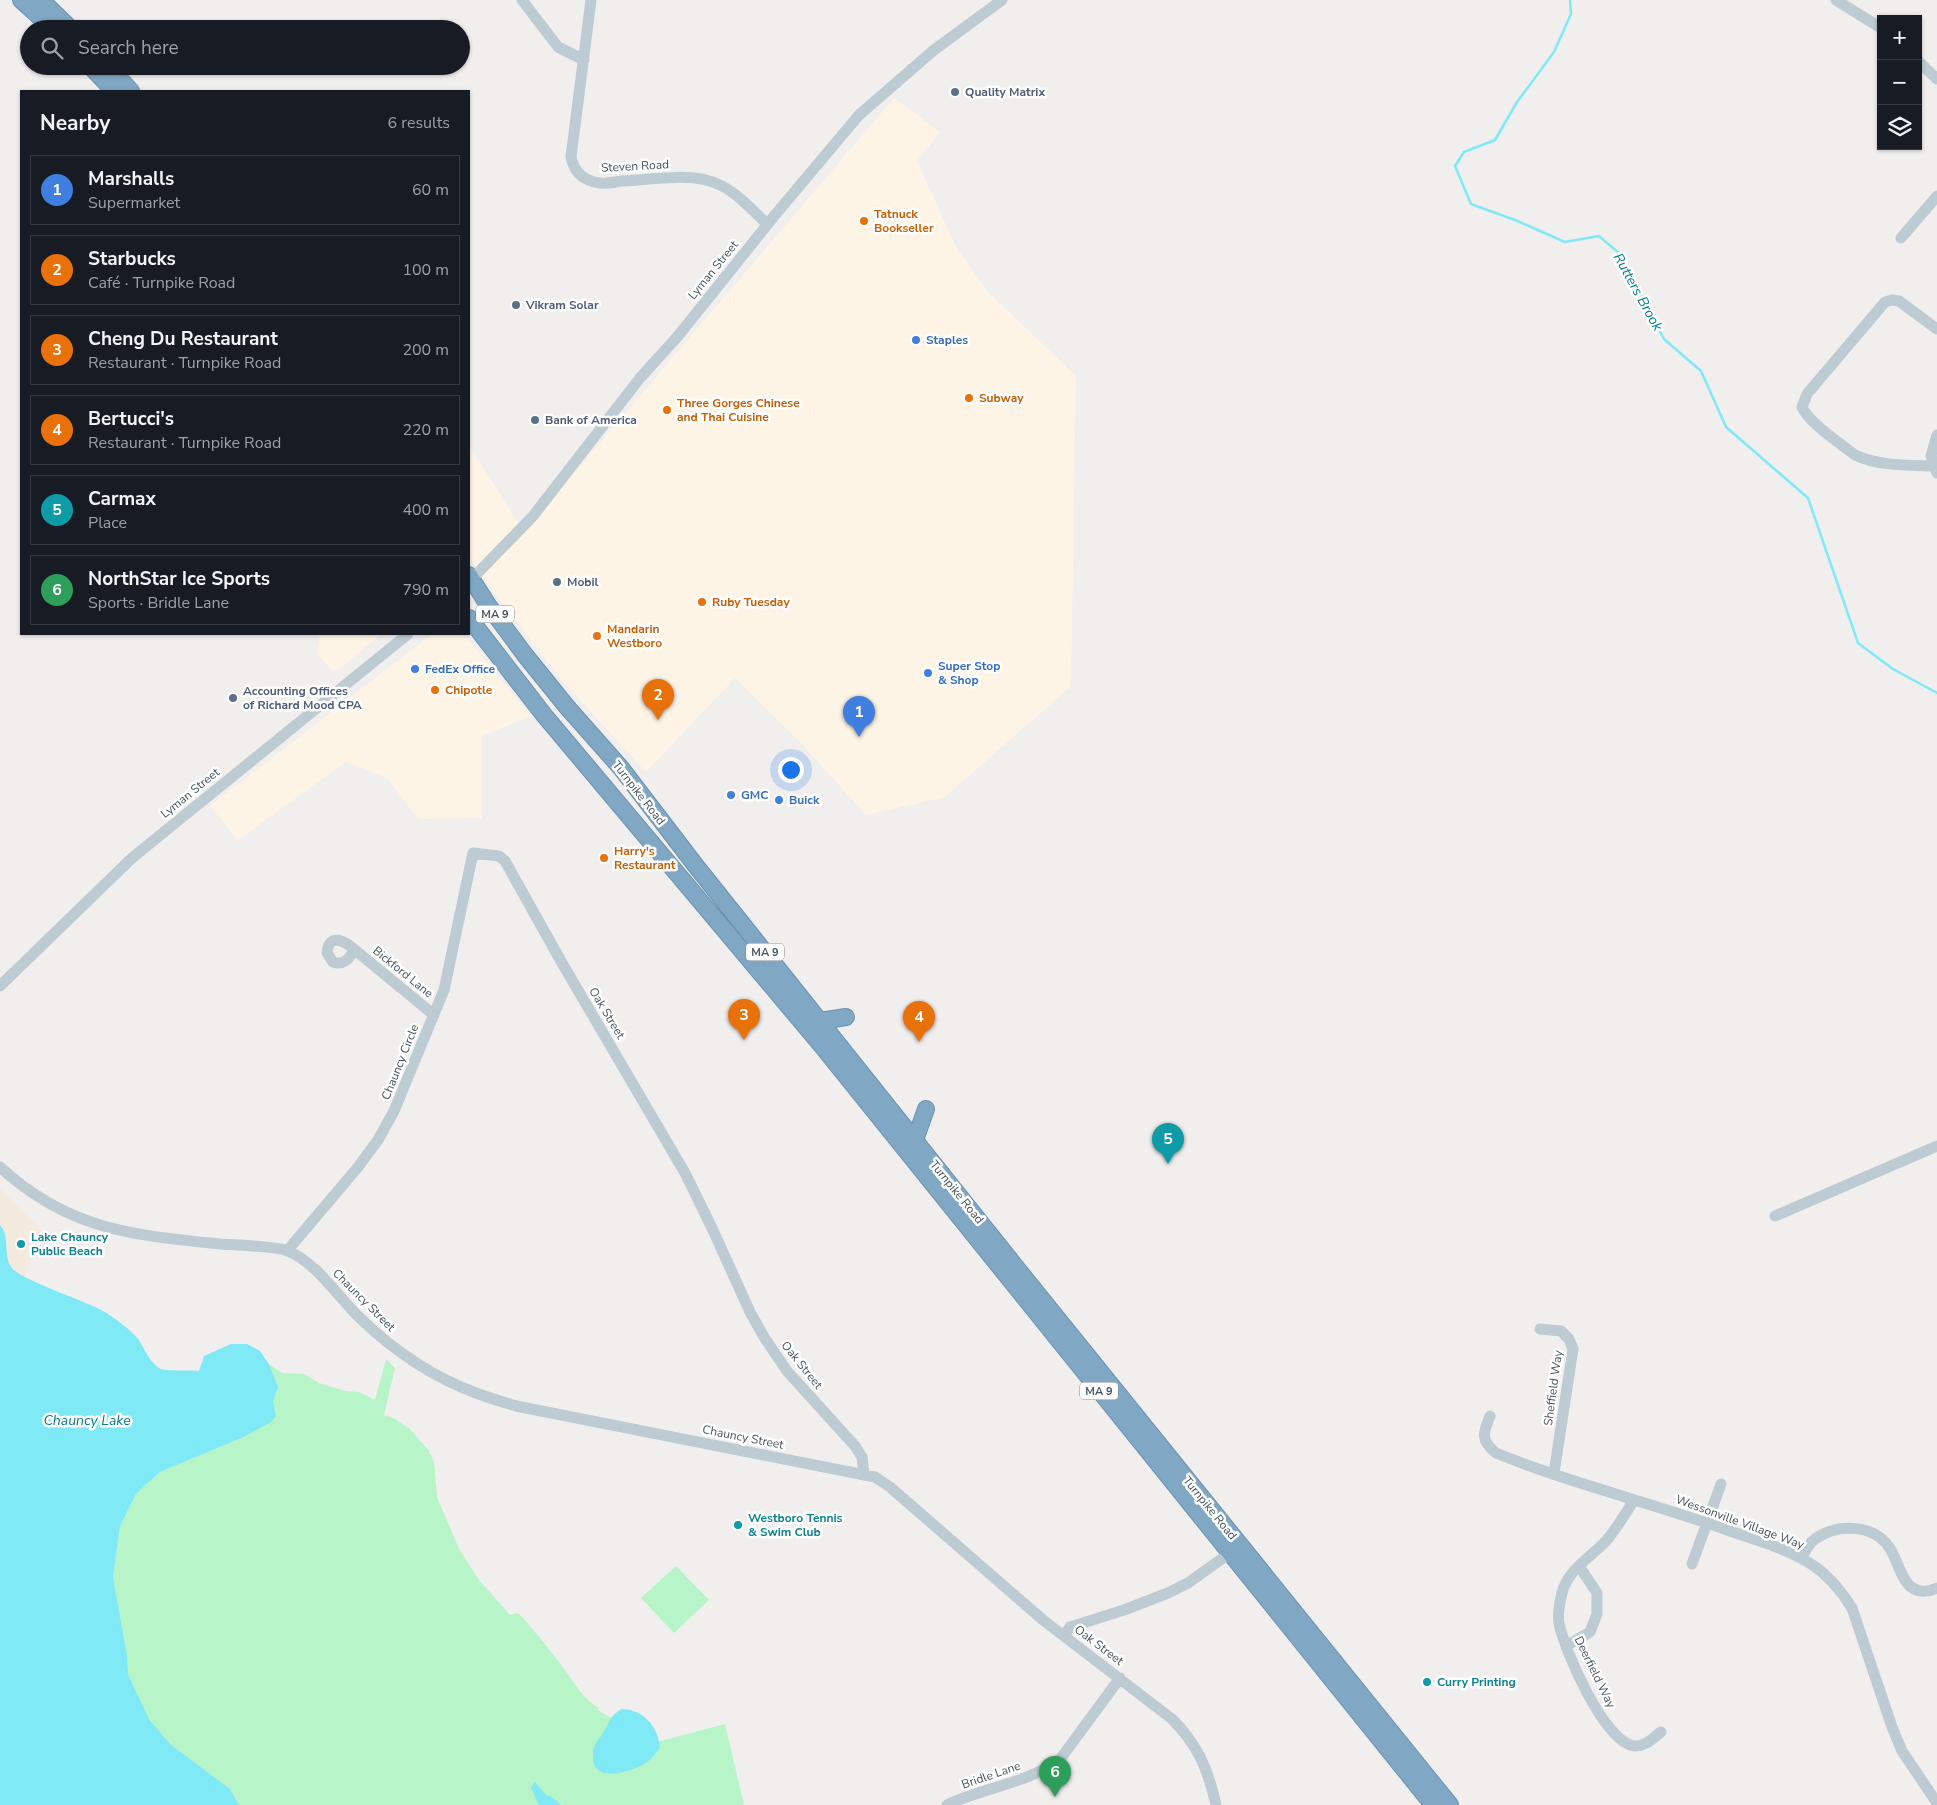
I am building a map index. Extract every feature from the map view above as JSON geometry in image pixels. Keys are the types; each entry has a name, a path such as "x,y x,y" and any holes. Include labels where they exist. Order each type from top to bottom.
{"highway":[{"path":"21,0 43,20"},
{"path":"41,0 62,20"},
{"path":"99,75 113,90"},
{"path":"117,75 131,90"},
{"name":"Turnpike Road","path":"470,579 525,655 567,707 621,768 915,1140 1450,1805"},
{"name":"Turnpike Road","path":"470,619 544,715 822,1046 1433,1805"},
{"path":"820,1021 846,1017"},
{"path":"915,1140 926,1109"}],"street":[{"path":"522,0 558,47 584,60"},
{"name":"Steven Road","path":"591,0 571,158 576,172 583,178 600,183 675,178 704,180 720,184 735,194 768,224"},
{"name":"Lyman Street","path":"470,579 498,554 539,509 640,378 678,336 859,115 934,50 1002,0"},
{"path":"1836,0 1877,26"},
{"path":"1922,65 1937,79"},
{"path":"1902,238 1937,196"},
{"path":"1937,329 1907,305 1892,300 1885,302 1807,394 1802,406 1804,412 1817,424 1855,455 1862,458 1935,469 1931,456 1937,435"},
{"name":"Lyman Street","path":"0,986 132,858 407,635"},
{"name":"Chauncy Circle","path":"287,1251 330,1202 378,1140 394,1111 434,1015 448,974 473,854"},
{"name":"Oak Street","path":"473,854 499,856 505,861 562,964 685,1173 754,1320 787,1371 862,1456 864,1476 875,1477 890,1487 987,1573 1064,1636 1172,1719 1186,1733 1197,1750 1206,1768 1216,1805"},
{"name":"Bickford Lane","path":"355,950 434,1015"},
{"path":"1775,1216 1937,1146"},
{"name":"Chauncy Street","path":"0,1167 32,1193 67,1213 105,1228 287,1251 303,1259 359,1317 390,1344 423,1367 478,1394 516,1406 864,1476"},
{"name":"Sheffield Way","path":"1540,1329 1555,1329 1564,1333 1572,1344 1573,1350 1554,1473"},
{"name":"Wessonville Village Way","path":"1490,1416 1483,1433 1484,1440 1489,1448 1496,1453 1512,1460 1709,1523 1782,1549 1815,1566 1842,1592 1852,1608 1892,1727 1902,1751 1937,1803"},
{"path":"1692,1564 1709,1523 1721,1484"},
{"name":"Deerfield Way","path":"1634,1500 1608,1538 1579,1566 1563,1590 1559,1620 1566,1646 1603,1720 1611,1732 1622,1742 1639,1746 1646,1744 1660,1732"},
{"path":"1802,1558 1807,1547 1814,1540 1830,1531 1847,1528 1865,1530 1888,1545 1912,1588 1922,1592 1937,1588"},
{"path":"1064,1636 1070,1627 1124,1610 1188,1583 1230,1553"},
{"path":"1566,1646 1590,1632 1597,1614 1597,1593 1579,1566"},
{"name":"Bridle Lane","path":"947,1805 1038,1773 1053,1764 1061,1758 1120,1678"}],"shaded area":[{"path":"894,98 940,132 917,161 955,245 987,291 1076,376 1071,686 945,797 866,815 802,744 735,678 646,772 562,680 488,585 470,558 470,447 524,532"},
{"path":"320,635 380,635 342,667 333,672 317,653"},
{"path":"431,635 465,635 530,716 481,737 482,818 418,819 388,779 346,762 238,840 210,806"}],"green space":[{"path":"386,1359 395,1368 384,1415 395,1419 410,1429 429,1451 434,1462 437,1497 459,1549 479,1580 510,1615 518,1613 523,1618 580,1691 599,1708 598,1710 653,1743 725,1724 744,1805 239,1805 230,1789 170,1744 149,1719 128,1674 127,1655 113,1577 120,1526 136,1494 160,1472 244,1437 273,1402 277,1387 269,1364 282,1373 304,1374 319,1383 345,1391 359,1392 375,1400"},
{"path":"676,1566 709,1600 674,1633 641,1598"}],"sand":[{"name":"Lake Chauncy Public Beach","path":"0,1188 41,1229 25,1277 16,1271 9,1262 6,1235 0,1225"}],"water":[{"name":"Chauncy Lake","path":"0,1225 5,1235 7,1257 12,1268 40,1284 96,1307 123,1324 140,1342 157,1367 168,1370 199,1371 204,1356 231,1344 247,1344 260,1351 269,1364 278,1387 273,1402 276,1416 271,1422 244,1437 160,1472 136,1494 120,1526 113,1577 127,1655 128,1674 149,1719 170,1744 230,1789 239,1805 0,1805"},
{"path":"621,1709 636,1712 648,1720 656,1732 660,1747 651,1759 641,1766 616,1774 607,1774 595,1766 593,1758 594,1748 611,1718"},
{"path":"535,1782 546,1795 552,1797 561,1805 539,1805 531,1787"}],"waterway":[{"name":"Rutters Brook","path":"1570,0 1571,14 1554,52 1517,102 1495,140 1464,152 1455,166 1471,204 1515,220 1565,242 1599,236 1620,254 1664,339 1701,371 1726,427 1808,498 1858,643 1893,669 1937,693"}],"place":[{"name":"Quality Matrix","path":"955,92"},
{"name":"Tatnuck Bookseller","path":"864,221"},
{"name":"Vikram Solar","path":"516,305"},
{"name":"Staples","path":"916,340"},
{"name":"Subway","path":"969,398"},
{"name":"Three Gorges Chinese and Thai Cuisine","path":"667,410"},
{"name":"Bank of America","path":"535,420"},
{"name":"Mobil","path":"557,582"},
{"name":"Ruby Tuesday","path":"702,602"},
{"name":"Mandarin Westboro","path":"597,636"},
{"name":"FedEx Office","path":"415,669"},
{"name":"Super Stop & Shop","path":"928,673"},
{"name":"Chipotle","path":"435,690"},
{"name":"Accounting Offices of Richard Mood CPA","path":"233,698"},
{"name":"Starbucks","path":"658,720"},
{"name":"Marshalls","path":"859,737"},
{"name":"GMC","path":"731,795"},
{"name":"Buick","path":"779,800"},
{"name":"Harry's Restaurant","path":"604,858"},
{"name":"Cheng Du Restaurant","path":"744,1040"},
{"name":"Bertucci's","path":"919,1042"},
{"name":"Carmax","path":"1168,1164"},
{"name":"Lake Chauncy Public Beach","path":"21,1244"},
{"name":"Westboro Tennis & Swim Club","path":"738,1525"},
{"name":"Curry Printing","path":"1427,1682"},
{"name":"NorthStar Ice Sports","path":"1055,1797"}]}
